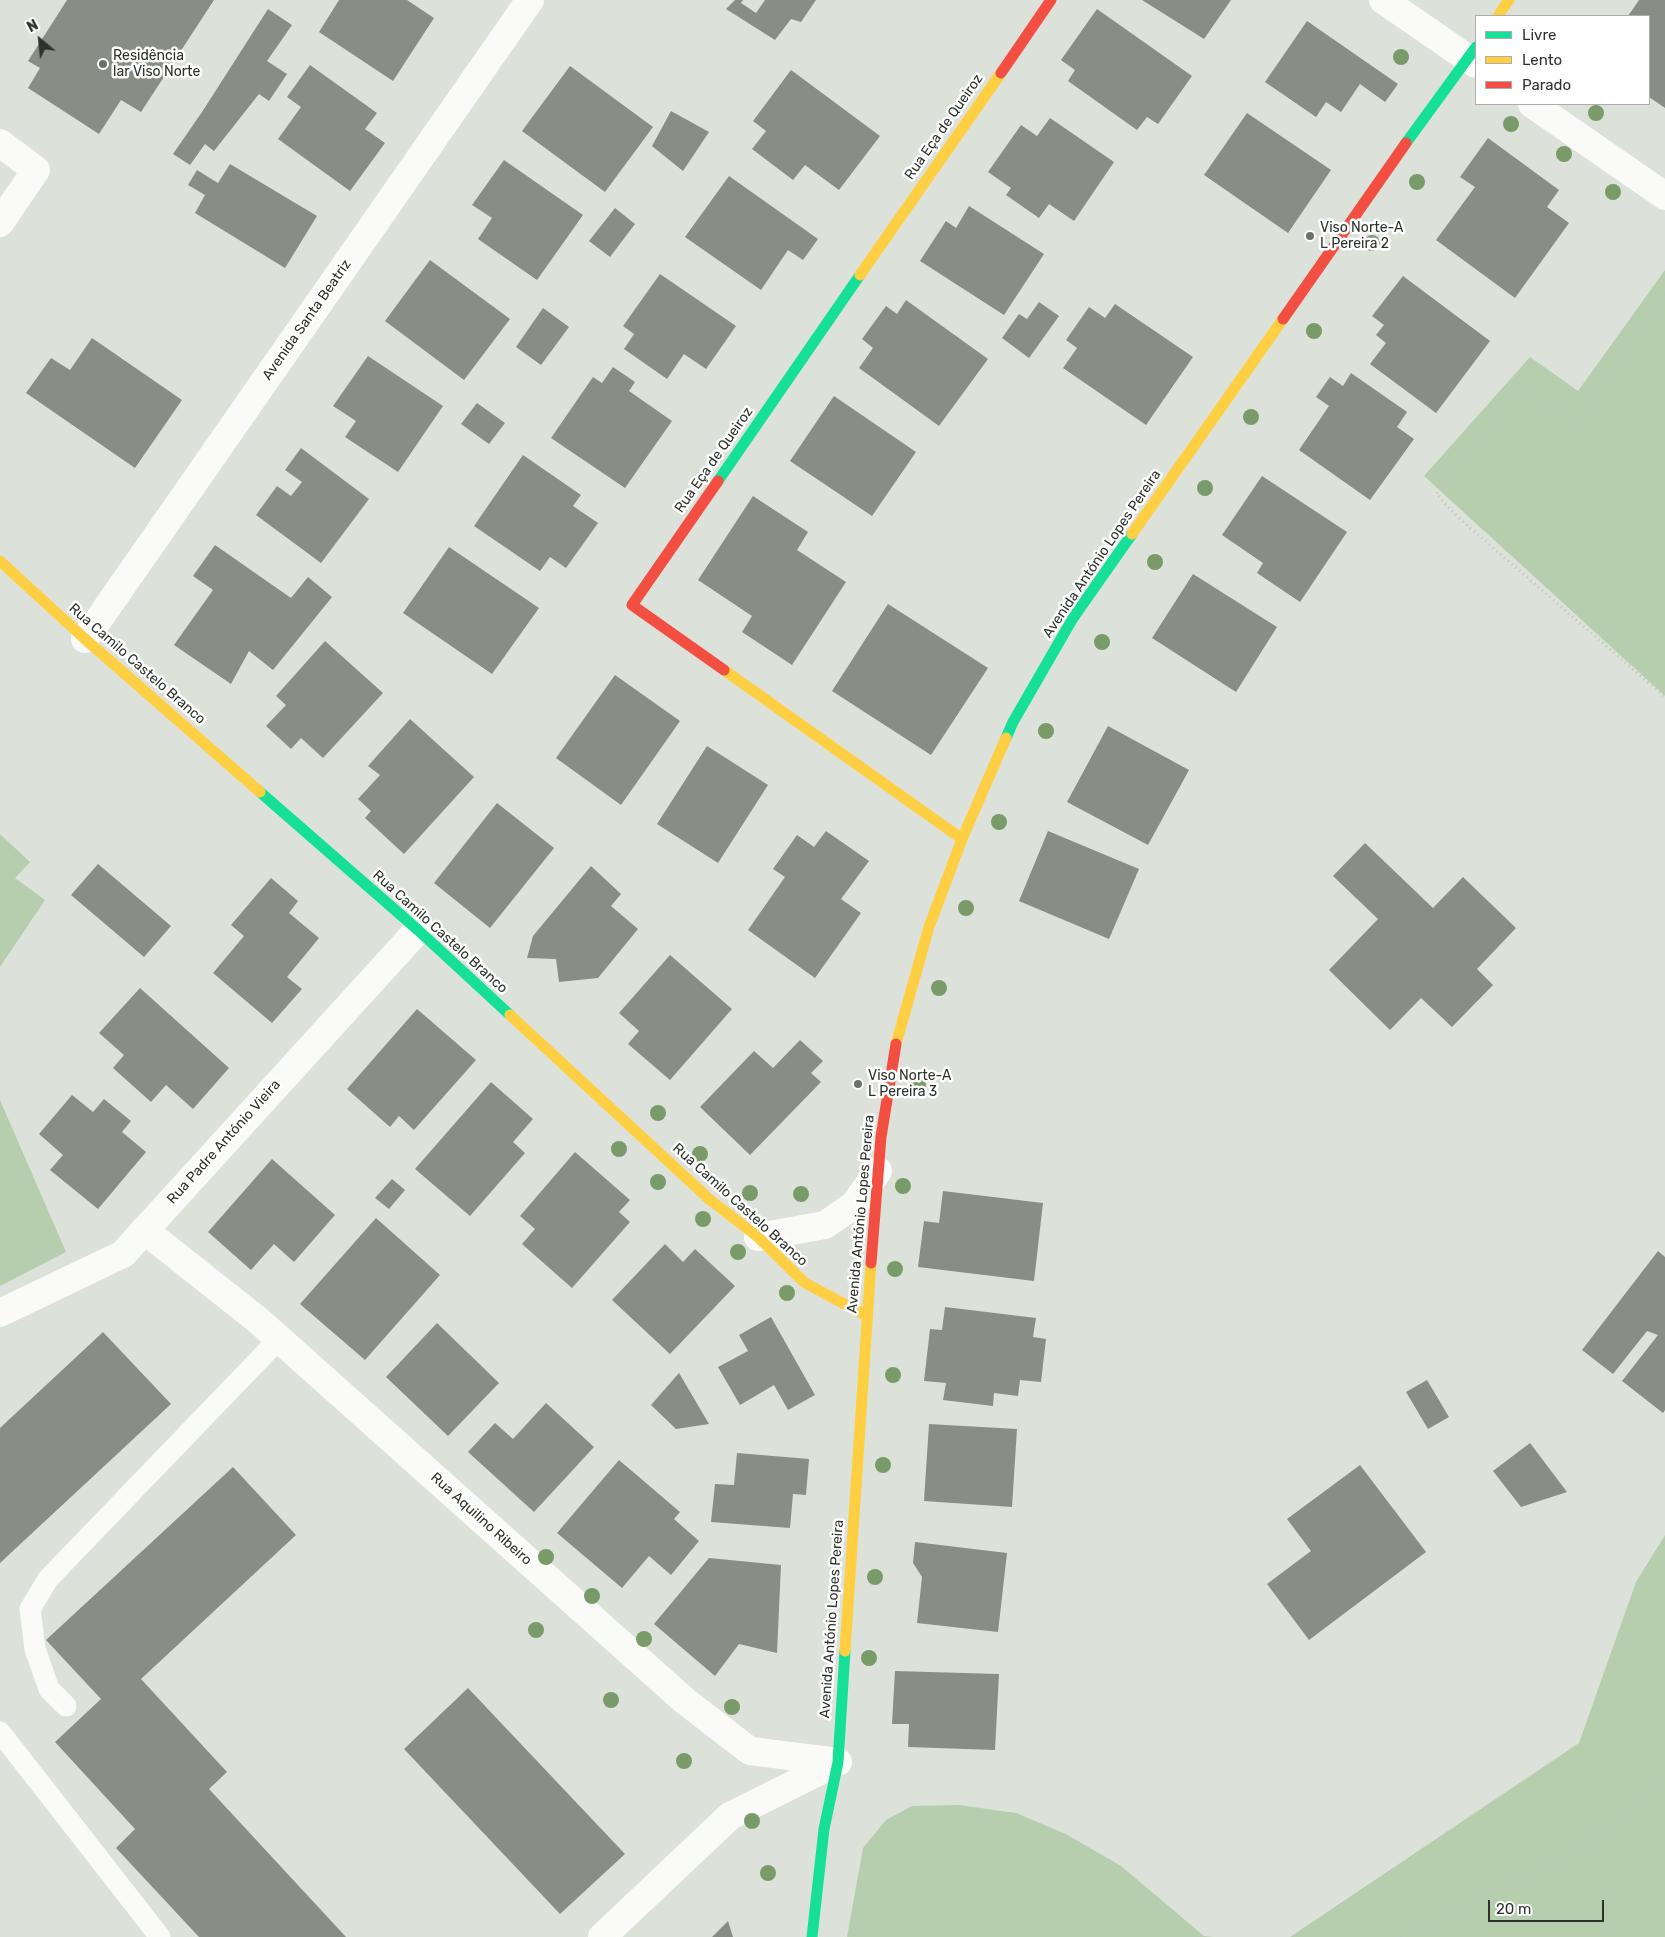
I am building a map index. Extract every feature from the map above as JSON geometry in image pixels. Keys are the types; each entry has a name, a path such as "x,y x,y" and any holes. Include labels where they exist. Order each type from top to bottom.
{"street":[{"name":"Avenida Santa Beatriz","path":"85,639 530,0"},
{"name":"Rua Eça de Queiroz","path":"962,838 632,605 1050,0"},
{"path":"1383,0 1474,56"},
{"path":"1499,15 1509,0"},
{"name":"Avenida António Lopes Pereira","path":"812,1937 824,1828 838,1762 880,1137 897,1037 929,927 962,838 1013,722 1073,618 1422,120 1474,56"},
{"path":"1533,105 1665,196"},
{"path":"0,143 36,170 0,223"},
{"name":"Rua Camilo Castelo Branco","path":"0,561 85,639 418,930 709,1200 758,1237 805,1282 867,1316"},
{"name":"Rua Padre António Vieira","path":"0,1313 122,1254 418,930"},
{"path":"758,1237 825,1225 854,1205 878,1171"},
{"name":"Rua Aquilino Ribeiro","path":"144,1230 279,1339 685,1701 750,1751 838,1762"},
{"path":"602,1937 730,1816 838,1762"},
{"name":"Avenida António Lopes Pereira","path":"824,1828 827,1907"}],"lane":[{"path":"66,1706 50,1688 35,1649 30,1609 48,1579 279,1339"},
{"path":"0,1732 160,1937"}],"path":[{"path":"1665,294 1576,422 1521,384 1436,494 1461,520 1665,697"},
{"path":"1400,1937 1581,1849 1665,1780"}],"green space":[{"path":"1665,270 1665,696 1424,476 1530,357 1578,391"},
{"path":"0,834 30,862 15,878 45,900 0,967"},
{"path":"0,1100 66,1252 0,1286"},
{"path":"1665,1535 1665,1937 1290,1937 1579,1743 1636,1582"},
{"path":"959,1805 1016,1813 1066,1834 1121,1866 1204,1936 1213,1937 847,1937 863,1848 886,1820 912,1806"}],"building":[{"name":"Residência lar Viso Norte","path":"67,0 214,0 141,112 121,100 99,134 28,88 40,68 28,61"},
{"path":"339,0 407,0 434,18 393,81 319,32"},
{"path":"735,0 743,0 741,3 756,13 765,0 816,0 801,22 791,19 775,40 726,9"},
{"path":"1142,0 1231,0 1204,39"},
{"path":"1639,0 1665,0 1665,108 1650,98 1650,15 1629,15"},
{"path":"268,9 292,25 267,61 287,74 269,101 259,94 214,151 205,144 190,165 173,154"},
{"path":"1097,9 1192,76 1158,124 1147,117 1137,130 1068,81 1075,70 1061,60"},
{"path":"1307,21 1398,84 1385,102 1360,84 1341,112 1326,102 1316,117 1265,82"},
{"path":"310,65 377,113 365,129 385,143 350,191 278,139 301,107 287,97"},
{"path":"570,66 653,127 605,192 522,131"},
{"path":"791,70 880,136 839,190 805,165 793,180 752,149 766,131 753,121"},
{"path":"671,111 709,132 683,171 652,146"},
{"path":"1247,113 1331,170 1288,233 1204,175"},
{"path":"1050,118 1114,162 1074,221 1049,204 1039,218 1006,195 1011,188 988,172 1021,125 1037,136"},
{"path":"1488,138 1559,190 1547,207 1569,223 1515,298 1436,240 1475,187 1460,177"},
{"path":"504,160 583,215 537,280 478,239 492,218 472,205"},
{"path":"230,164 317,216 285,268 195,213 205,195 188,185 197,170 218,183"},
{"path":"729,176 818,239 803,260 788,250 761,290 685,237"},
{"path":"969,206 1044,254 1004,315 920,261 946,221 956,228"},
{"path":"615,208 635,224 610,257 589,241"},
{"path":"430,260 510,319 464,380 385,321"},
{"path":"660,274 736,326 706,369 684,354 667,379 624,349 634,334 623,326"},
{"path":"1403,276 1490,341 1436,413 1370,364 1386,343 1376,335 1384,325 1372,316"},
{"path":"906,300 988,359 939,426 859,368 873,348 862,339 886,306 897,314"},
{"path":"1039,302 1059,316 1029,358 1002,338 1019,314 1027,319"},
{"path":"1115,304 1193,357 1146,425 1063,368 1077,348 1066,340 1089,307 1105,318"},
{"path":"543,308 569,327 541,365 516,347"},
{"path":"92,338 182,400 135,468 26,393 51,358 70,370"},
{"path":"368,356 443,406 398,472 345,437 356,421 333,406"},
{"path":"613,367 635,382 629,391 672,421 625,488 551,438 593,377 602,383"},
{"path":"1351,373 1407,412 1397,427 1414,439 1370,500 1299,450 1329,406 1316,397 1330,377 1343,386"},
{"path":"834,396 916,452 872,516 790,461"},
{"path":"477,403 505,423 489,444 461,424"},
{"path":"301,448 369,499 321,563 256,515 277,486 291,496 302,482 285,470"},
{"path":"523,455 581,495 573,506 598,523 566,568 550,557 540,571 474,526"},
{"path":"1262,476 1347,532 1300,602 1257,573 1263,563 1222,535"},
{"path":"753,496 808,532 797,550 846,582 792,665 742,632 752,616 698,580"},
{"path":"215,545 291,598 308,577 332,597 273,670 249,651 231,684 174,645 213,590 193,576"},
{"path":"449,547 539,608 492,674 403,613"},
{"path":"1193,574 1277,627 1236,692 1152,638"},
{"path":"888,604 988,668 931,755 832,691"},
{"path":"325,641 383,693 323,758 301,738 291,749 266,726 286,705 276,696"},
{"path":"615,675 680,721 621,805 556,758"},
{"path":"410,719 474,777 404,854 365,818 371,811 358,799 380,775 368,766"},
{"path":"1108,726 1189,770 1148,845 1067,802"},
{"path":"707,746 768,785 718,863 657,824"},
{"path":"497,803 554,848 490,928 434,883"},
{"path":"826,831 869,861 841,899 861,913 815,978 748,930 785,877 773,869 797,835 814,847"},
{"path":"1048,831 1139,869 1109,939 1019,901"},
{"path":"1365,843 1433,908 1463,877 1516,928 1477,969 1493,985 1452,1027 1421,998 1390,1030 1329,970 1378,919 1333,876"},
{"path":"98,864 171,926 144,957 71,895"},
{"path":"591,866 621,894 611,906 638,929 598,978 559,982 556,959 527,958 533,936"},
{"path":"271,878 298,901 289,913 319,938 287,977 302,989 272,1023 213,973 244,936 231,925"},
{"path":"670,955 732,1009 670,1080 628,1044 639,1031 619,1013"},
{"path":"140,988 229,1068 193,1109 166,1085 151,1102 113,1068 124,1055 99,1033"},
{"path":"417,1009 476,1060 414,1130 399,1116 390,1127 347,1089"},
{"path":"800,1040 823,1061 811,1073 821,1082 750,1155 700,1107 754,1051 773,1068"},
{"path":"491,1082 533,1119 513,1142 525,1153 470,1216 415,1169"},
{"path":"72,1095 93,1112 104,1099 131,1121 122,1132 146,1152 98,1209 50,1170 63,1155 39,1134"},
{"path":"575,1152 630,1200 619,1212 630,1222 572,1288 522,1244 535,1229 520,1216"},
{"path":"272,1159 335,1215 294,1262 274,1244 251,1270 208,1232"},
{"path":"392,1179 405,1190 389,1209 375,1198"},
{"path":"943,1191 1043,1203 1034,1281 918,1267 924,1221 939,1223"},
{"path":"376,1218 440,1275 365,1360 300,1304"},
{"path":"665,1244 683,1262 695,1249 735,1286 670,1354 612,1300"},
{"path":"1658,1251 1665,1257 1665,1410 1663,1413 1622,1381 1658,1335 1647,1331 1613,1374 1582,1350"},
{"path":"945,1307 1036,1318 1033,1337 1046,1339 1041,1382 1020,1380 1018,1396 994,1393 993,1406 943,1400 946,1383 924,1381 930,1329 942,1330"},
{"path":"771,1317 815,1395 788,1410 774,1385 740,1405 718,1367 748,1351 739,1335"},
{"path":"437,1323 499,1383 448,1436 386,1377"},
{"path":"103,1332 171,1404 0,1563 0,1428"},
{"path":"679,1373 709,1424 676,1429 651,1405"},
{"path":"1427,1380 1449,1417 1428,1429 1406,1392"},
{"path":"546,1403 594,1447 534,1512 468,1452 495,1423 513,1439"},
{"path":"929,1424 1017,1429 1012,1507 924,1501"},
{"path":"1530,1443 1567,1492 1521,1507 1493,1471"},
{"path":"737,1453 809,1459 806,1495 793,1494 790,1528 711,1522 715,1484 734,1485"},
{"path":"619,1460 680,1512 674,1519 699,1541 671,1575 649,1556 622,1588 557,1533"},
{"path":"1360,1465 1426,1552 1309,1640 1267,1584 1311,1551 1287,1519"},
{"path":"233,1467 296,1535 141,1679 227,1772 209,1789 346,1937 199,1937 116,1848 135,1829 55,1742 101,1699 46,1640"},
{"path":"915,1542 1007,1553 998,1632 917,1623 922,1577 913,1563"},
{"path":"709,1558 781,1565 777,1653 739,1644 715,1676 654,1624"},
{"path":"895,1671 999,1674 995,1750 908,1747 909,1724 892,1724"},
{"path":"468,1688 625,1854 560,1914 404,1749"},
{"path":"728,1921 733,1937 712,1937"}],"traffic: fast":[{"path":"1406,143 1475,48"},
{"path":"718,481 860,275"},
{"path":"1006,738 1013,722 1073,618 1132,534"},
{"path":"260,792 418,930 510,1015"},
{"path":"812,1937 824,1829 838,1762 845,1651"}],"traffic: slow":[{"path":"1499,15 1509,0"},
{"path":"860,275 1001,73"},
{"path":"1132,534 1283,319"},
{"path":"0,561 85,639 260,792"},
{"path":"724,670 962,839"},
{"path":"896,1044 929,927 962,839 1006,738"},
{"path":"510,1015 709,1199 758,1237 805,1283 867,1316"},
{"path":"845,1651 871,1263"}],"traffic: jam":[{"path":"1001,73 1051,0"},
{"path":"1283,319 1406,143"},
{"path":"718,481 632,605 724,670"},
{"path":"871,1263 881,1137 896,1044"}],"place":[{"name":"Residência lar Viso Norte","path":"103,64"},
{"name":"Viso Norte-A L Pereira 2","path":"1310,236"},
{"name":"Viso Norte-A L Pereira 3","path":"858,1084"}]}
